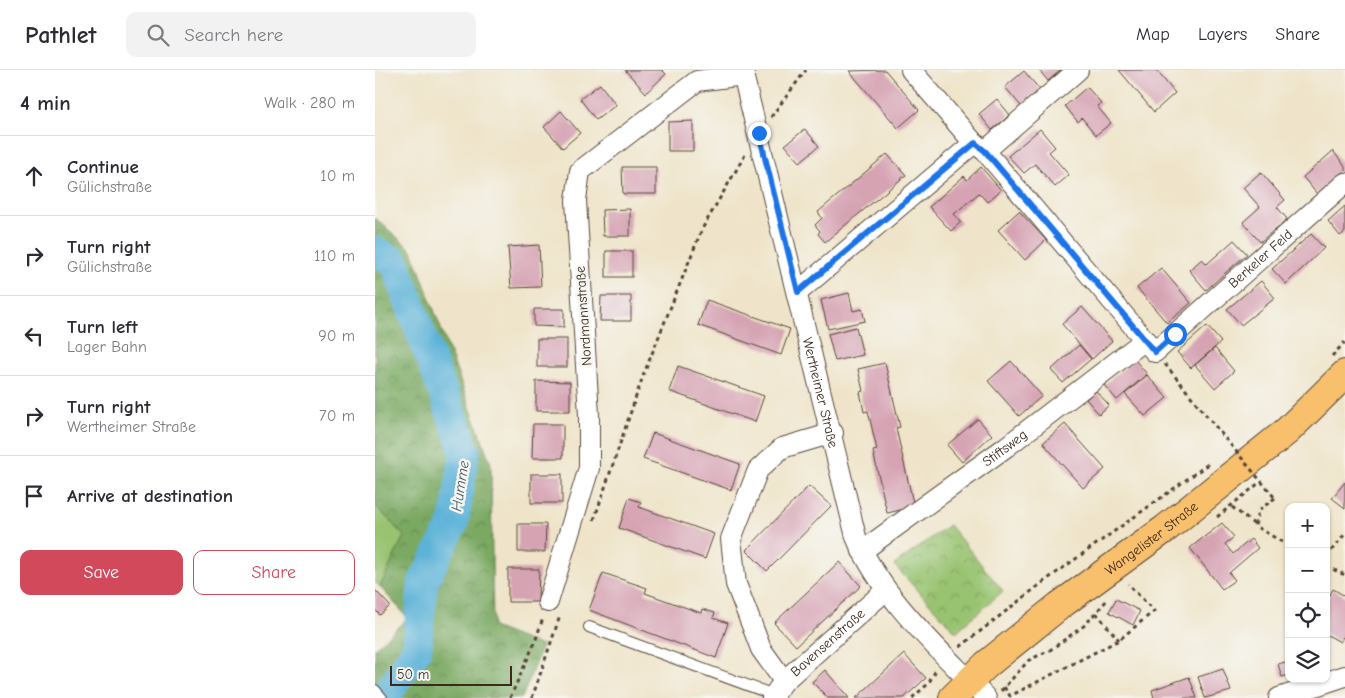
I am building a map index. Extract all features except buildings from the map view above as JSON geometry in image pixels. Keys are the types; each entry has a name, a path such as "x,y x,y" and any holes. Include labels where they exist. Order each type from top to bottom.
{"main road":[{"name":"Wangelister Straße","path":"969,692 986,665 1059,606 1165,529 1287,431 1338,365"}],"street":[{"path":"911,70 980,147 1150,346"},
{"path":"798,292 1078,70"},
{"name":"Wertheimer Straße","path":"743,73 833,433 856,537 862,551 886,590 969,692"},
{"name":"Nordmannstraße","path":"555,605 589,468 589,415 576,200 580,171 695,76 743,73"},
{"name":"Berkeler Feld","path":"1150,346 1175,334 1345,183"},
{"name":"Stiftsweg","path":"862,551 1150,346"},
{"path":"777,692 736,584 731,539 758,470 782,448 833,433"},
{"name":"Bavensenstraße","path":"777,692 886,590"},
{"path":"1279,698 1345,676"}],"lane":[{"path":"589,626 777,692"},
{"path":"375,690 382,698"}],"path":[{"path":"591,530 643,376 701,228 759,133 807,70"},
{"path":"1338,365 1345,342"},
{"path":"1150,346 1275,498 1258,511 1255,526"},
{"path":"1229,449 1236,443"},
{"path":"966,642 1042,583 1215,459"},
{"path":"1211,521 1232,507 1255,526 1285,544"},
{"path":"1330,552 1345,534"},
{"path":"1330,568 1345,575"},
{"path":"1121,588 1135,578"},
{"path":"1115,593 1085,624 1050,650 1029,660 1004,687 1010,696 1119,640 1154,611 1128,584"},
{"path":"510,698 535,642 555,605"},
{"path":"532,698 555,605"},
{"path":"1096,613 1119,640"},
{"path":"912,698 927,684 936,669"}],"green space":[{"path":"375,218 412,250 491,464 493,627 542,646 522,698 375,698 375,648 408,618 380,587 404,536 375,505"},
{"path":"375,505 404,536 380,587 375,582"},
{"path":"949,525 1003,591 956,632 894,565"}],"waterway":[{"name":"Humme","path":"375,251 394,261 465,451 454,522 423,582 417,649 384,698"}],"route":[{"path":"759,133 798,292 975,143 985,151 1155,352 1175,334"}]}
